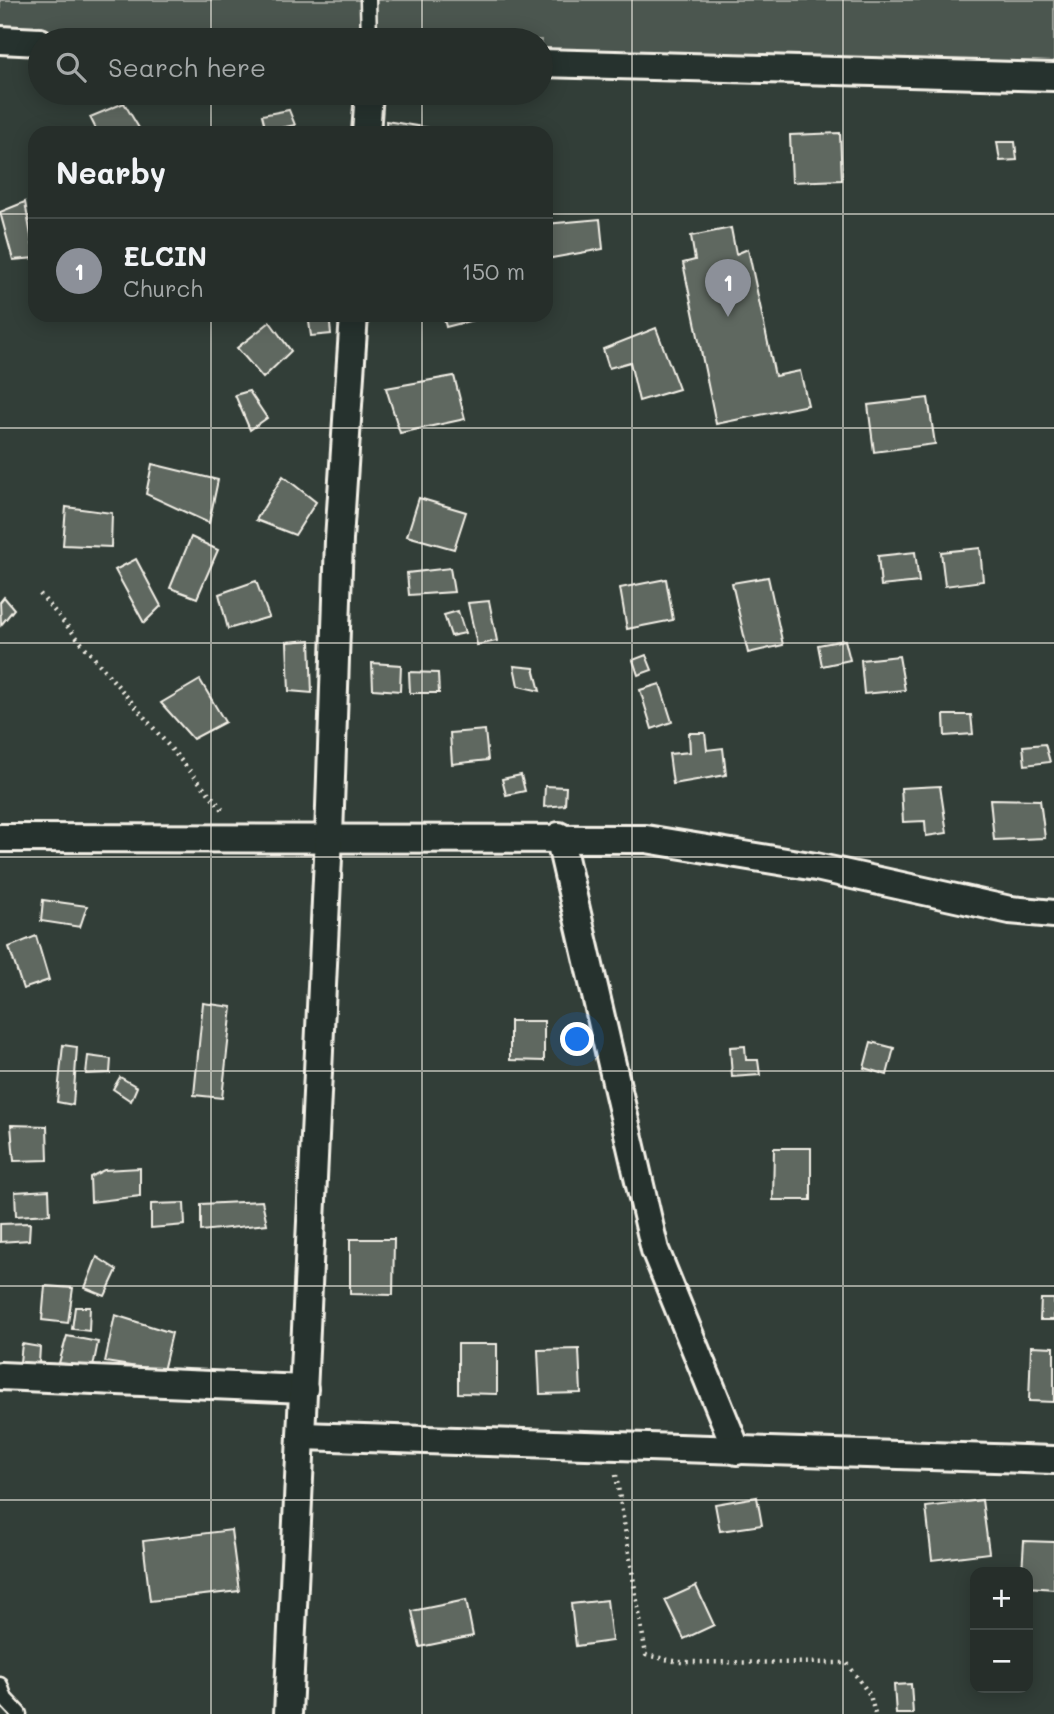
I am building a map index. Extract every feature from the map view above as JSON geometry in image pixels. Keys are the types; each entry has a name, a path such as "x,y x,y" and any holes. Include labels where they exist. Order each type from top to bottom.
{"street":[{"path":"0,40 28,41"},
{"path":"553,63 1054,77"},
{"path":"367,126 368,105"},
{"path":"288,1714 329,836 340,540 354,322"},
{"path":"559,836 655,1250 737,1451"},
{"path":"0,838 646,838 816,867 1010,910 1054,915"},
{"path":"0,1376 304,1389"},
{"path":"302,1436 1054,1460"}],"lane":[{"path":"368,0 369,28"},
{"path":"0,1685 5,1699 19,1714"}],"path":[{"path":"40,594 248,839"},
{"path":"611,1446 646,1655 679,1662 847,1663 870,1695 875,1714"}],"shaded area":[{"path":"0,0 1054,0 1054,77 553,63 553,28 28,28 28,40 0,40"}],"building":[{"path":"125,105 138,126 94,126 90,117"},
{"path":"289,110 295,125 265,126 262,115"},
{"path":"386,121 417,126 386,126"},
{"path":"840,133 842,180 792,182 790,135"},
{"path":"997,142 1015,142 1017,160 1000,161"},
{"path":"25,202 28,219 28,259 13,260 0,212"},
{"path":"600,219 603,249 553,258 553,223"},
{"path":"731,228 736,254 748,249 775,376 800,371 808,405 716,424 683,263 695,260 691,236"},
{"path":"270,322 291,351 263,378 237,348"},
{"path":"309,322 330,322 331,334 311,336"},
{"path":"445,322 465,322 446,327"},
{"path":"656,328 679,389 639,401 630,362 609,368 603,349"},
{"path":"454,376 465,419 400,433 386,388"},
{"path":"249,391 267,418 250,430 235,395"},
{"path":"928,398 935,444 874,452 868,405"},
{"path":"152,464 218,480 209,523 146,494"},
{"path":"283,476 316,502 295,535 256,520"},
{"path":"419,498 466,512 454,549 407,536"},
{"path":"66,507 112,513 111,547 63,545"},
{"path":"191,537 218,550 197,598 170,588"},
{"path":"980,548 983,581 945,586 941,552"},
{"path":"915,552 919,582 881,586 878,556"},
{"path":"136,559 161,606 144,623 115,570"},
{"path":"450,568 454,592 409,595 407,573"},
{"path":"768,577 783,645 748,653 732,583"},
{"path":"666,579 673,620 627,629 620,588"},
{"path":"256,581 269,617 228,629 219,594"},
{"path":"4,597 14,609 1,625 0,602"},
{"path":"489,601 497,641 477,645 468,603"},
{"path":"458,611 465,633 451,636 444,615"},
{"path":"310,640 312,693 289,691 287,642"},
{"path":"845,640 850,660 822,666 818,645"},
{"path":"646,655 652,670 638,675 633,660"},
{"path":"899,656 905,690 864,694 861,660"},
{"path":"372,663 401,665 400,691 373,689"},
{"path":"514,666 534,668 540,691 518,686"},
{"path":"409,672 438,673 439,693 410,693"},
{"path":"200,680 225,722 193,739 161,703"},
{"path":"660,684 672,722 652,729 640,690"},
{"path":"944,715 971,715 973,734 945,736"},
{"path":"485,730 488,760 452,764 450,733"},
{"path":"689,733 705,733 707,750 723,748 726,775 673,784 669,754 690,752"},
{"path":"1045,744 1050,762 1025,765 1023,746"},
{"path":"521,775 525,791 506,795 502,779"},
{"path":"545,786 566,787 565,805 544,807"},
{"path":"940,786 947,833 926,836 925,821 903,822 901,788"},
{"path":"990,799 1040,800 1045,838 994,840"},
{"path":"43,900 87,906 80,927 41,921"},
{"path":"36,936 49,980 23,989 9,947"},
{"path":"203,1003 232,1007 222,1098 194,1095"},
{"path":"510,1021 544,1021 544,1061 510,1060"},
{"path":"871,1042 894,1048 887,1075 864,1068"},
{"path":"63,1045 77,1047 73,1105 57,1102"},
{"path":"745,1046 746,1060 758,1060 760,1075 732,1077 730,1047"},
{"path":"88,1056 111,1059 110,1073 86,1074"},
{"path":"120,1077 137,1087 131,1101 113,1089"},
{"path":"11,1125 47,1126 48,1160 14,1161"},
{"path":"774,1148 811,1148 811,1200 773,1200"},
{"path":"140,1168 140,1196 91,1202 90,1177 104,1170"},
{"path":"49,1190 50,1214 16,1216 15,1192"},
{"path":"262,1201 267,1224 201,1231 201,1204"},
{"path":"184,1203 185,1225 151,1228 151,1204"},
{"path":"30,1223 29,1240 0,1242 0,1224"},
{"path":"350,1239 394,1239 393,1295 350,1294"},
{"path":"97,1257 117,1270 105,1296 85,1288"},
{"path":"45,1286 73,1288 68,1323 42,1320"},
{"path":"1041,1299 1054,1299 1054,1320 1040,1320"},
{"path":"75,1307 90,1307 89,1331 72,1329"},
{"path":"115,1315 172,1333 163,1371 105,1362"},
{"path":"67,1336 98,1342 93,1367 59,1363"},
{"path":"22,1344 40,1347 39,1364 20,1362"},
{"path":"458,1344 497,1344 497,1394 458,1393"},
{"path":"1031,1346 1054,1347 1054,1402 1029,1401"},
{"path":"579,1349 581,1393 540,1394 538,1350"},
{"path":"757,1497 762,1525 720,1531 715,1504"},
{"path":"982,1500 989,1553 932,1560 926,1507"},
{"path":"231,1530 239,1591 150,1601 143,1541"},
{"path":"1024,1541 1054,1542 1054,1589 1033,1587 1033,1567 1022,1567"},
{"path":"696,1586 714,1625 684,1639 665,1600"},
{"path":"466,1600 473,1636 420,1647 412,1611"},
{"path":"607,1600 612,1641 576,1646 571,1604"},
{"path":"911,1684 913,1714 896,1714 894,1685"}],"place":[{"name":"ELCIN","path":"728,317"}]}
